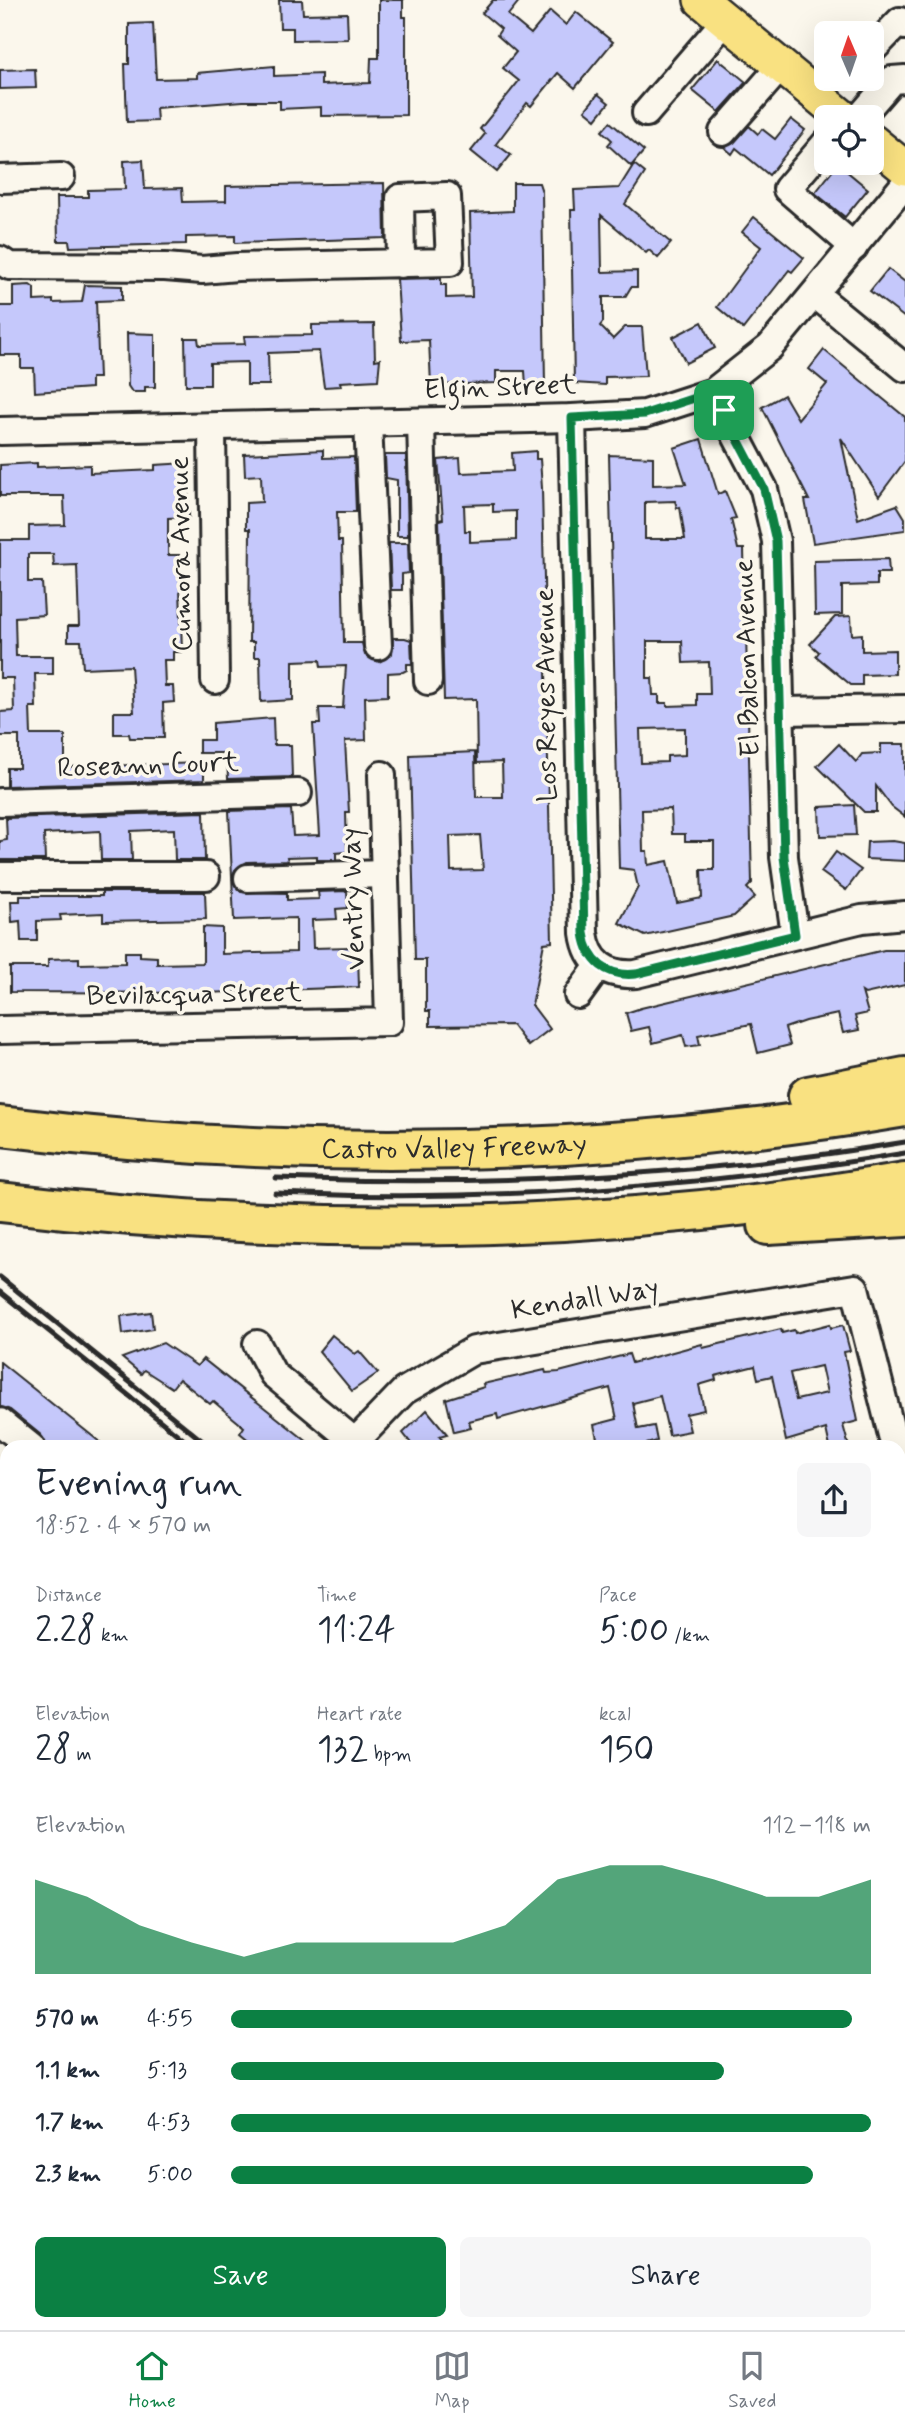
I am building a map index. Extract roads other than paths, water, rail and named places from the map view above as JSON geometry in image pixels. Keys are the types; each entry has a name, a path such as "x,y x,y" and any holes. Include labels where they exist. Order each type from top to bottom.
{"highway":[{"path":"596,1144 905,1077"},
{"name":"Castro Valley Freeway","path":"0,1126 151,1141 299,1150 446,1150 596,1144 743,1130 905,1107"},
{"path":"0,1202 155,1217 303,1224 453,1224 602,1218 752,1204 905,1182"},
{"path":"602,1218 722,1227 905,1217"}],"main road":[{"path":"714,10 828,105"},
{"path":"884,151 905,168"}],"street":[{"path":"646,113 714,10"},
{"path":"884,38 900,21 905,26"},
{"path":"723,132 781,66"},
{"path":"873,105 899,80 884,69"},
{"path":"814,157 787,190 854,247"},
{"path":"0,179 61,177"},
{"name":"Elgin Street","path":"0,431 212,428 645,414 713,392 770,347 816,295 905,184"},
{"path":"0,260 9,266 165,267 202,271 237,267 401,264"},
{"path":"816,295 905,368"},
{"name":"El Balcon Avenue","path":"713,392 764,489 776,541 784,857 795,935"},
{"name":"Los Reyes Avenue","path":"572,418 584,933 589,951 599,966"},
{"path":"421,422 428,681"},
{"path":"362,612 363,423"},
{"path":"363,423 378,646"},
{"name":"Cumora Avenue","path":"212,428 215,680"},
{"path":"782,710 905,709"},
{"name":"Ventry Way","path":"382,775 389,1022"},
{"name":"Roseann Court","path":"0,802 298,793"},
{"path":"248,878 385,874"},
{"path":"0,876 206,876"},
{"path":"578,995 599,966 615,974 636,974 862,919 905,915"},
{"name":"Bevilacqua Street","path":"0,1030 389,1022"},
{"name":"Kendall Way","path":"362,1440 404,1391 474,1350 855,1288 893,1440"},
{"path":"257,1344 273,1374 352,1440"},
{"path":"0,1422 22,1440"}],"railway":[{"path":"276,1178 434,1181 591,1176 748,1164 905,1142"},
{"path":"275,1193 433,1195 591,1190 748,1175 905,1153"},
{"path":"0,1277 201,1440"},
{"path":"0,1292 184,1440"}]}
